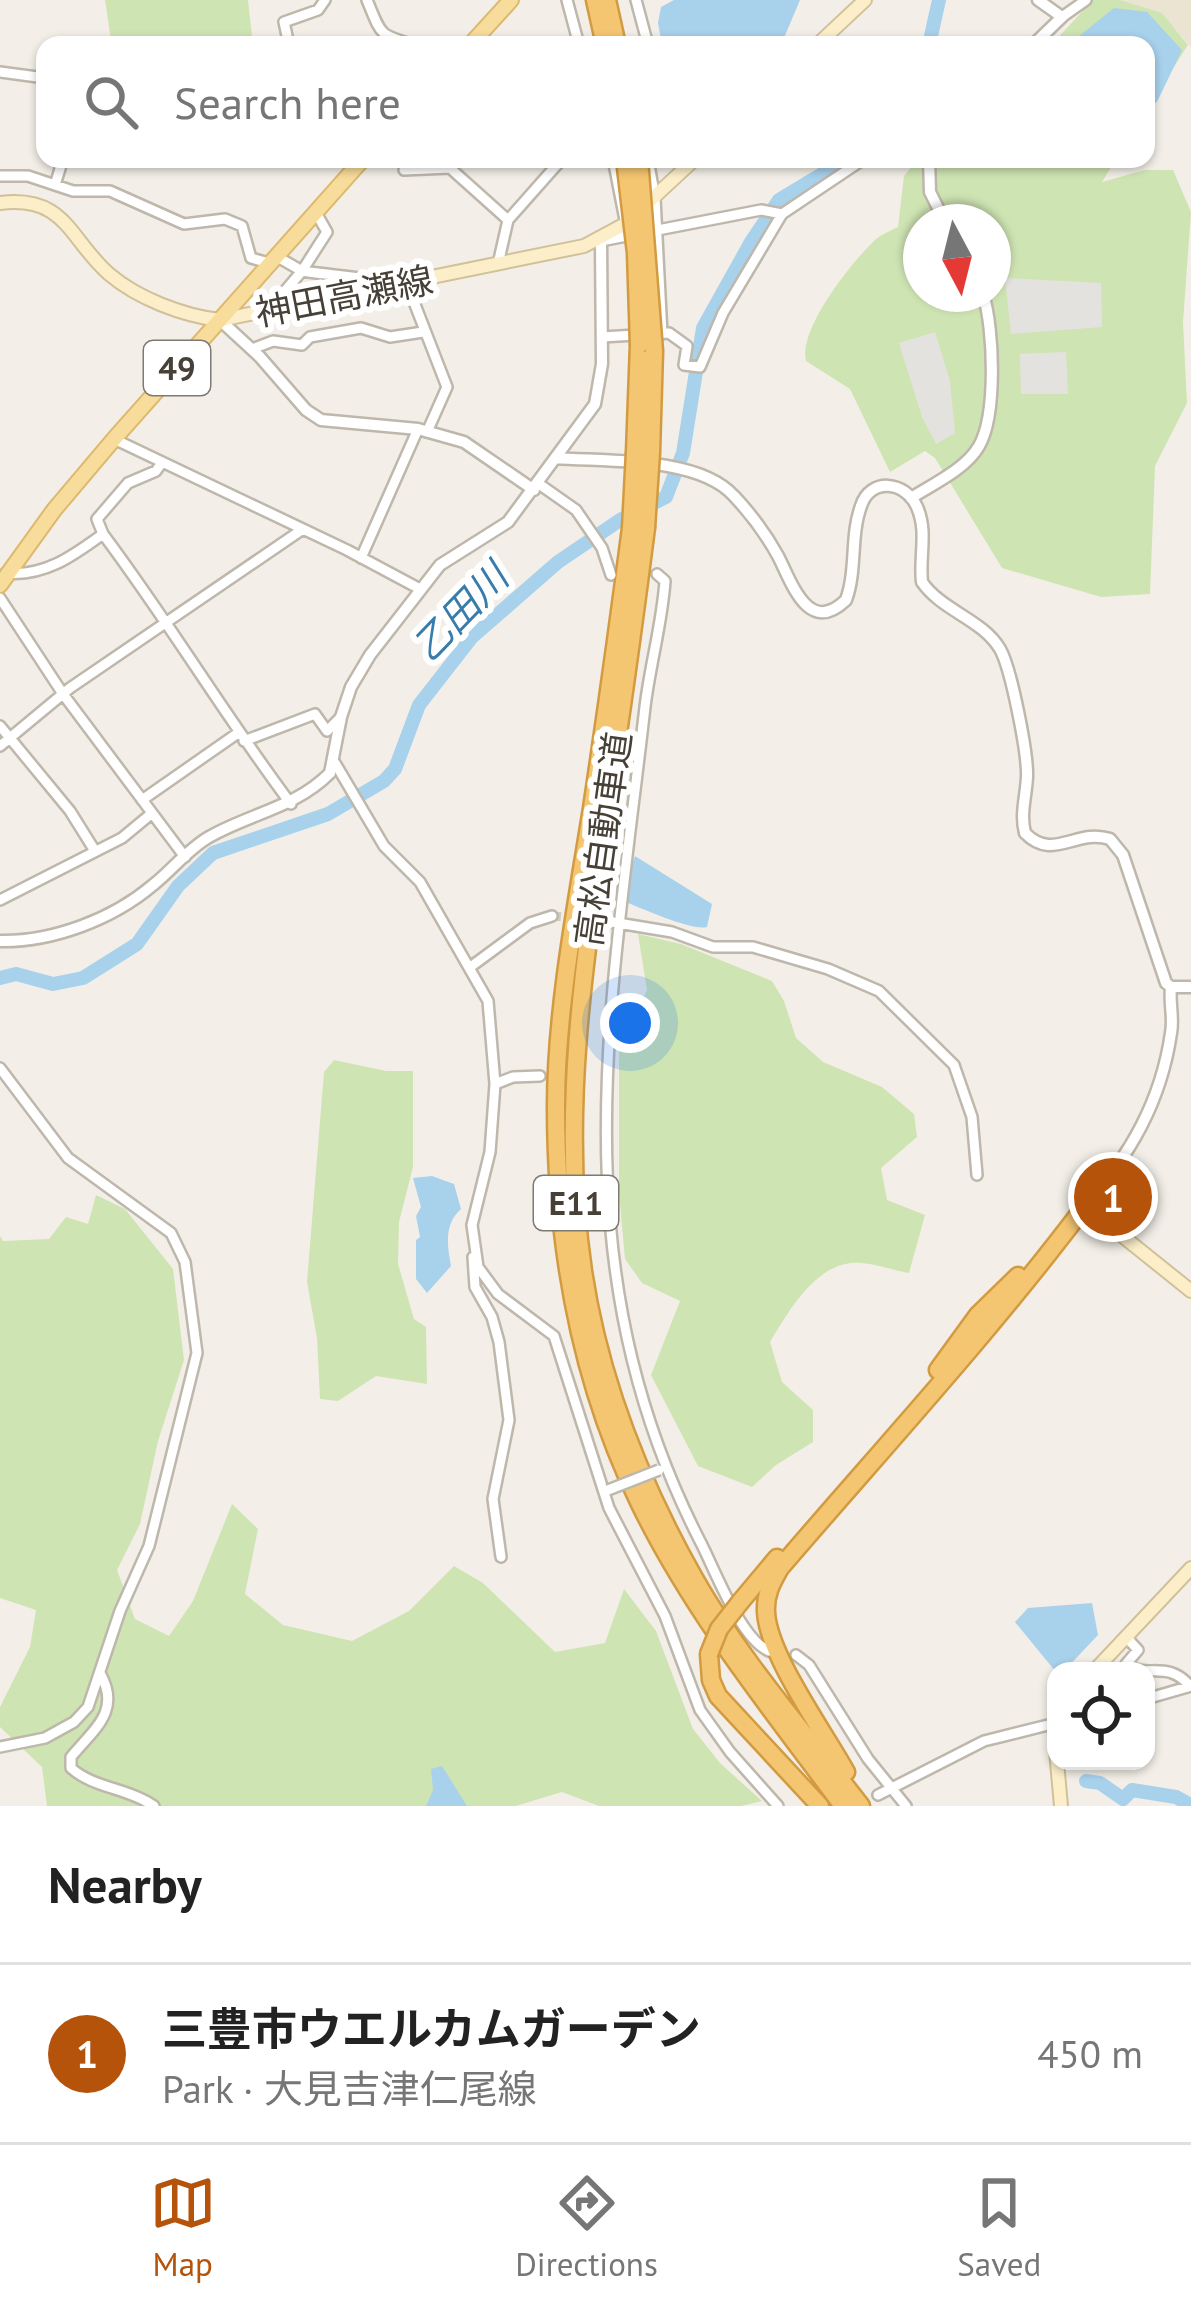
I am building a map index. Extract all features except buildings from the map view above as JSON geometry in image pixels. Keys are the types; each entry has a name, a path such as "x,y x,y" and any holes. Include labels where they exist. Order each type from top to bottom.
{"highway":[{"path":"595,0 603,36"},
{"path":"607,0 615,36"},
{"name":"高松自動車道","path":"626,168 646,348"},
{"name":"高松自動車道","path":"638,168 646,348 643,452 639,528 578,1035 575,1166 583,1270 602,1360 620,1416 695,1579 746,1655 868,1802"},
{"name":"高松自動車道","path":"639,528 572,934 556,1103 567,1270 593,1384 640,1505 683,1583 737,1664 843,1806"},
{"path":"868,1802 803,1699 768,1627 766,1597 780,1568 993,1326 1085,1206"},
{"path":"820,1806 726,1706 711,1680 709,1654 719,1629 978,1316 1085,1206"}],"main road":[{"path":"478,36 512,0"},
{"path":"827,36 865,0"},
{"name":"49","path":"3,579 113,439 350,168"},
{"name":"神田高瀬線","path":"0,202 45,206 60,216 114,278 196,317 220,320 601,241 627,231 686,168"},
{"path":"1085,1206 1191,1291"},
{"path":"1103,1662 1191,1568"},
{"path":"1058,1770 1061,1806"}],"street":[{"path":"287,36 284,22 318,10 326,0"},
{"path":"367,0 386,36"},
{"path":"567,0 577,36"},
{"path":"636,0 646,36"},
{"path":"1038,0 1062,17"},
{"path":"1042,36 1086,0"},
{"path":"0,72 36,77"},
{"path":"55,185 60,168"},
{"path":"404,170 419,168"},
{"path":"454,168 508,220"},
{"path":"498,266 508,220 554,168"},
{"path":"615,168 627,231 656,232 767,212 782,214"},
{"path":"650,168 662,334"},
{"path":"602,338 669,333 687,346 684,364 700,367 723,314 782,214 851,168"},
{"path":"929,168 930,192 936,204"},
{"path":"0,176 28,176 73,190 110,190 184,224 225,219 242,226 251,258 302,271 341,278 353,273 401,285 447,387 361,558"},
{"path":"267,313 327,232 315,211"},
{"path":"0,941 42,937 105,916 152,887 205,838 291,804 317,787 334,763 341,716 370,655 420,589 455,553 498,531 586,420 599,395 601,241"},
{"path":"911,498 968,460 982,443 990,380 987,312"},
{"path":"220,320 321,420 422,431 464,442 536,487 564,498 602,548 610,575"},
{"path":"251,349 273,341 302,344 310,337 361,328 390,337 423,332"},
{"path":"113,439 420,589"},
{"path":"556,458 683,468 723,484 776,553 795,592 811,609 821,612 846,600 857,519 866,494 874,487 891,485 911,498 924,539 922,582 937,599 992,638 1004,656 1027,766 1022,811 1025,833 1050,848 1079,837 1110,839 1123,855 1166,982 1172,987 1191,987"},
{"path":"161,464 128,483 98,519 291,804"},
{"path":"0,746 63,694 303,529"},
{"path":"3,579 52,567 104,534"},
{"path":"657,574 665,581 663,612 648,686 599,1075 612,1264 629,1351 663,1468 738,1615 758,1646 769,1651"},
{"path":"0,598 63,694 184,857"},
{"path":"142,800 241,736 315,714 327,731 341,716"},
{"path":"0,726 70,811 95,850"},
{"path":"334,763 384,845 420,882 492,1015 495,1084 490,1152 472,1225 475,1287 499,1342 509,1420 493,1499 501,1557"},
{"path":"1,897 122,838 151,814"},
{"path":"469,968 530,923 552,916"},
{"path":"606,920 672,932 713,947 753,947 879,991 954,1065 972,1117 977,1175"},
{"path":"1085,1206 1131,1148 1151,1111 1168,1059 1172,987"},
{"path":"0,1068 68,1158 161,1223 181,1247 196,1353 149,1546 120,1611 88,1707 74,1722 46,1738 0,1747"},
{"path":"495,1084 513,1077 540,1076"},
{"path":"474,1251 483,1277 554,1336 618,1528 681,1652 700,1710 778,1806"},
{"path":"606,1491 663,1468"},
{"path":"1127,1638 1138,1650 1126,1664 1134,1670 1180,1674 1190,1686 1155,1696"},
{"path":"796,1654 809,1665 868,1759 906,1806"},
{"path":"101,1675 110,1701 104,1719 74,1752 71,1768 91,1781 136,1793 154,1806"},
{"path":"868,1802 984,1741 1047,1725"}],"shaded area":[{"path":"1120,0 1191,0 1191,47 1161,13"},
{"path":"1011,278 1101,283 1102,327 1011,334"},
{"path":"935,332 950,381 955,433 936,444 922,417 899,343"},
{"path":"1066,352 1068,394 1021,394 1020,354"}],"green space":[{"path":"105,0 248,0 252,36 110,36"},
{"path":"1093,0 1120,0 1162,13 1188,45 1155,97 1155,36 1059,36"},
{"path":"911,168 1111,168 1102,182 1145,170 1173,170 1191,212 1183,322 1187,403 1155,466 1150,594 1101,597 1002,568 935,458 925,451 890,472 850,389 806,361 810,332 828,298 881,235 898,227 904,176"},
{"path":"638,934 681,944 772,981 796,1038 823,1062 882,1087 914,1114 917,1137 881,1168 887,1200 925,1215 909,1273 865,1263 837,1266 813,1282 794,1305 770,1342 782,1382 813,1410 813,1442 752,1487 698,1466 651,1375 680,1301 642,1283 625,1259 619,1193 619,1052 647,990"},
{"path":"334,1060 386,1071 413,1071 413,1167 399,1222 398,1264 414,1319 426,1327 427,1384 376,1376 338,1401 320,1399 317,1338 307,1282 324,1072"},
{"path":"96,1195 125,1209 173,1269 184,1360 158,1441 140,1524 117,1570 135,1619 169,1636 193,1601 232,1504 258,1529 245,1594 283,1625 352,1641 409,1611 454,1566 483,1583 555,1652 605,1643 624,1589 656,1631 693,1729 720,1763 762,1801 741,1806 599,1806 562,1792 516,1806 47,1806 42,1767 0,1727 0,1707 30,1647 36,1610 0,1598 0,1236 3,1241 49,1239 66,1217 88,1224"}],"water":[{"path":"674,0 800,0 785,36 660,36 661,7"},
{"path":"1114,8 1147,12 1182,50 1155,103 1155,36 1079,36"},
{"path":"635,856 712,904 707,927 680,923 628,903 627,880"},
{"path":"432,1176 454,1184 461,1209 449,1228 451,1266 427,1293 416,1279 416,1240 420,1237 416,1216 421,1207 413,1178"},
{"path":"1092,1603 1098,1635 1072,1662 1048,1662 1015,1622 1028,1608"},
{"path":"442,1766 467,1806 426,1806 433,1790 431,1769"}],"waterway":[{"name":"乙田川","path":"931,36 939,0"},
{"name":"乙田川","path":"0,978 16,974 53,984 83,978 137,944 178,886 213,853 328,814 384,781 395,769 419,705 472,637 558,562 620,520 666,497 683,453 703,328 779,200 832,168"},
{"path":"1086,1781 1100,1783 1123,1799 1132,1790 1176,1797 1189,1804"}],"tunnel":[{"path":"552,916 606,921"}],"place":[{"name":"三豊市ウエルカムガーデン","path":"1113,1197"}]}
